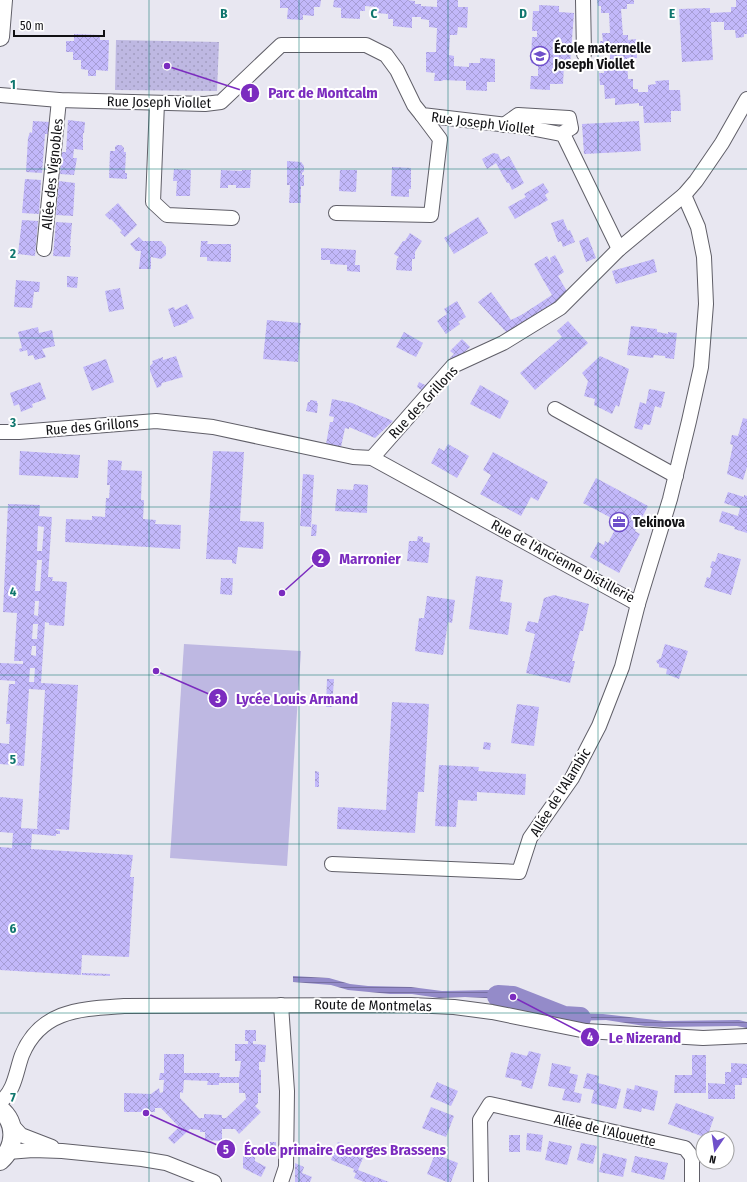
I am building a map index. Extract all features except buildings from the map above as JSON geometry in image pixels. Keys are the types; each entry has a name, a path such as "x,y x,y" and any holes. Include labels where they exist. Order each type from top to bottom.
{"main road":[{"path":"0,37 3,0"},
{"path":"4,1156 12,1144 13,1135 5,1113"}],"street":[{"path":"583,0 584,54"},
{"name":"Rue Joseph Viollet","path":"0,95 59,100 205,104 221,102 281,45 366,45 386,55 397,70 414,105 422,115 504,125 518,115 568,118 571,128 561,134 564,136 619,249"},
{"name":"Rue des Grillons","path":"0,432 19,432 156,421 213,427 353,457 372,458 453,366 503,343 560,308 619,249 684,195 696,181 722,143 747,99"},
{"name":"Allée des Vignobles","path":"44,249 59,100"},
{"path":"157,103 153,202 167,215 232,218"},
{"path":"336,213 432,215 440,139 422,115"},
{"name":"Rue de l'Ancienne Distillerie","path":"372,458 638,604 670,499 701,367 706,304 704,257 698,228 684,195"},
{"path":"555,409 676,476"},
{"name":"Allée de l'Alambic","path":"332,864 520,872 530,838 572,778 599,726 622,667 638,604"},
{"path":"281,1005 287,1091 286,1167 281,1182"},
{"name":"Route de Montmelas","path":"5,1113 17,1092 20,1062 22,1055 32,1038 48,1022 65,1014 85,1009 124,1006 411,1005 454,1007 492,1012 586,1031 703,1038 747,1036"},
{"name":"Allée de l'Alouette","path":"481,1182 480,1120 490,1104 685,1148 692,1157 692,1182"},
{"path":"5,1113 21,1135 62,1151"},
{"path":"4,1156 33,1150 62,1151 142,1159 166,1163 214,1182"}],"shaded area":[{"path":"116,40 219,42 217,91 115,90"},
{"path":"184,644 301,651 287,866 170,858"},
{"path":"293,976 329,978 350,984 368,986 411,987 442,991 491,990 514,994 536,1008 560,1013 603,1014 664,1021 739,1020 747,1022 747,1028 737,1026 662,1027 606,1020 569,1021 530,1012 515,1002 504,999 465,997 439,998 412,994 390,994 348,990 331,985 293,982"}],"waterway":[{"path":"498,996 513,997 564,1017 580,1018"}],"place":[{"name":"École maternelle Joseph Viollet","path":"540,56"},
{"name":"Parc de Montcalm","path":"167,66"},
{"name":"Tekinova","path":"619,522"},
{"name":"Marronier","path":"282,593"},
{"name":"Lycée Louis Armand","path":"156,671"},
{"name":"Le Nizerand","path":"513,997"},
{"name":"École primaire Georges Brassens","path":"146,1113"}]}
